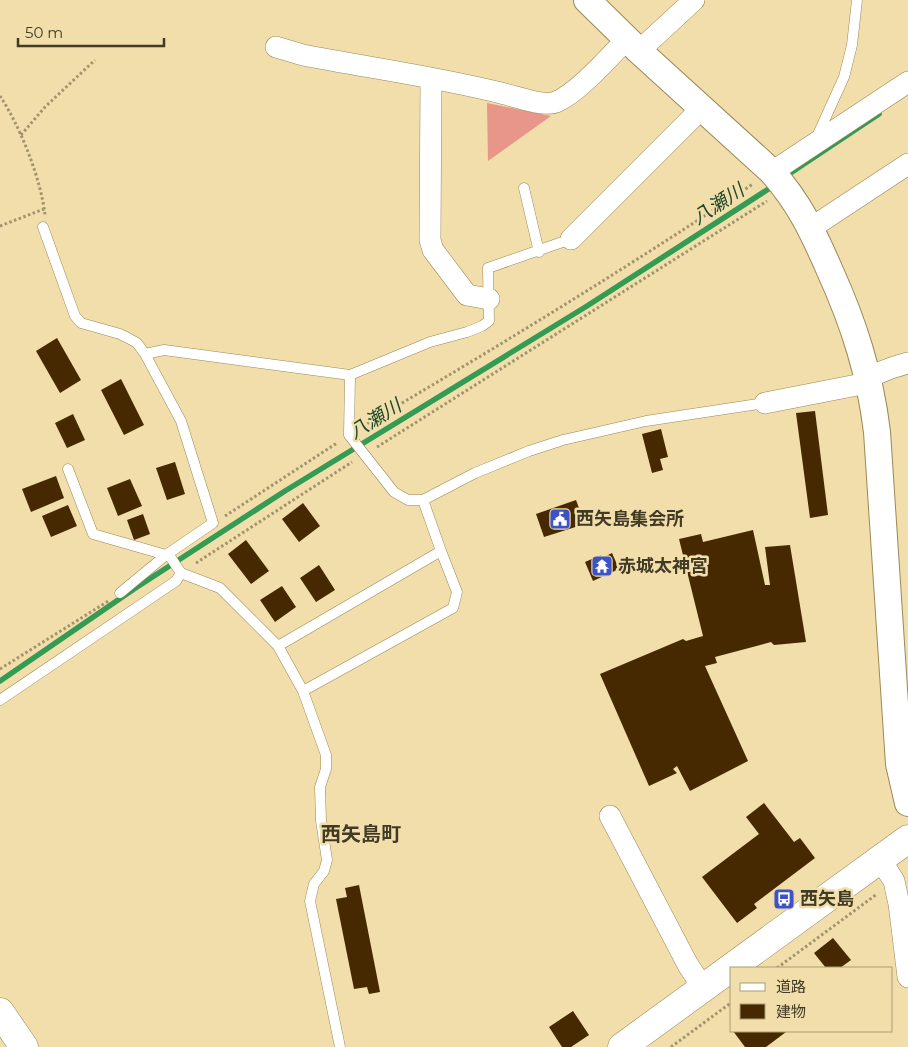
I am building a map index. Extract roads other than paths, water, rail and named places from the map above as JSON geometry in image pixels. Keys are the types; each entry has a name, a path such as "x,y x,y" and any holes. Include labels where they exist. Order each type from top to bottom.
{"highway":[{"path":"736,967 887,870 908,839"},
{"path":"622,1047 730,971"},
{"path":"0,1012 24,1047"}],"street":[{"path":"587,0 633,45 703,107 811,228 842,298 868,377 877,432 899,764 908,803"},
{"path":"276,47 303,55 492,91 544,104 555,103 568,95 600,67 694,0"},
{"path":"431,79 430,240 433,250 467,295 489,299"},
{"path":"771,182 819,140 908,82"},
{"path":"571,239 703,107"},
{"path":"811,228 908,164"},
{"path":"765,403 856,385 868,377 908,363"},
{"path":"610,816 688,965 703,988"},
{"path":"887,870 899,904 908,977"}],"lane":[{"path":"819,140 819,132 844,77 852,45 857,0"},
{"path":"524,188 539,252"},
{"path":"43,227 75,316 81,323 128,338 137,343 145,354 181,421 214,523 120,593"},
{"path":"145,354 164,350 350,375 430,342 482,326 489,321 488,268 539,252 571,239"},
{"path":"350,375 350,437 394,492 408,500 423,500 475,473 529,451 563,440 646,421 765,403"},
{"path":"68,469 93,534 169,556 181,573 220,588 278,646 303,691 326,755 326,769 320,787 321,821 326,860 324,871 314,884 310,901 340,1047"},
{"path":"303,691 453,608 457,592 423,500"},
{"path":"278,646 441,551"},
{"path":"0,700 176,581 181,573"}],"waterway":[{"name":"八瀬川","path":"789,174 879,114"},
{"name":"八瀬川","path":"0,681 134,589 285,491 587,306 770,188"}],"place":[{"name":"西矢島集会所","path":"560,519"},
{"name":"赤城太神宮","path":"602,566"},
{"name":"西矢島","path":"784,899"}],"district":[{"name":"西矢島町","path":"361,834"}]}
